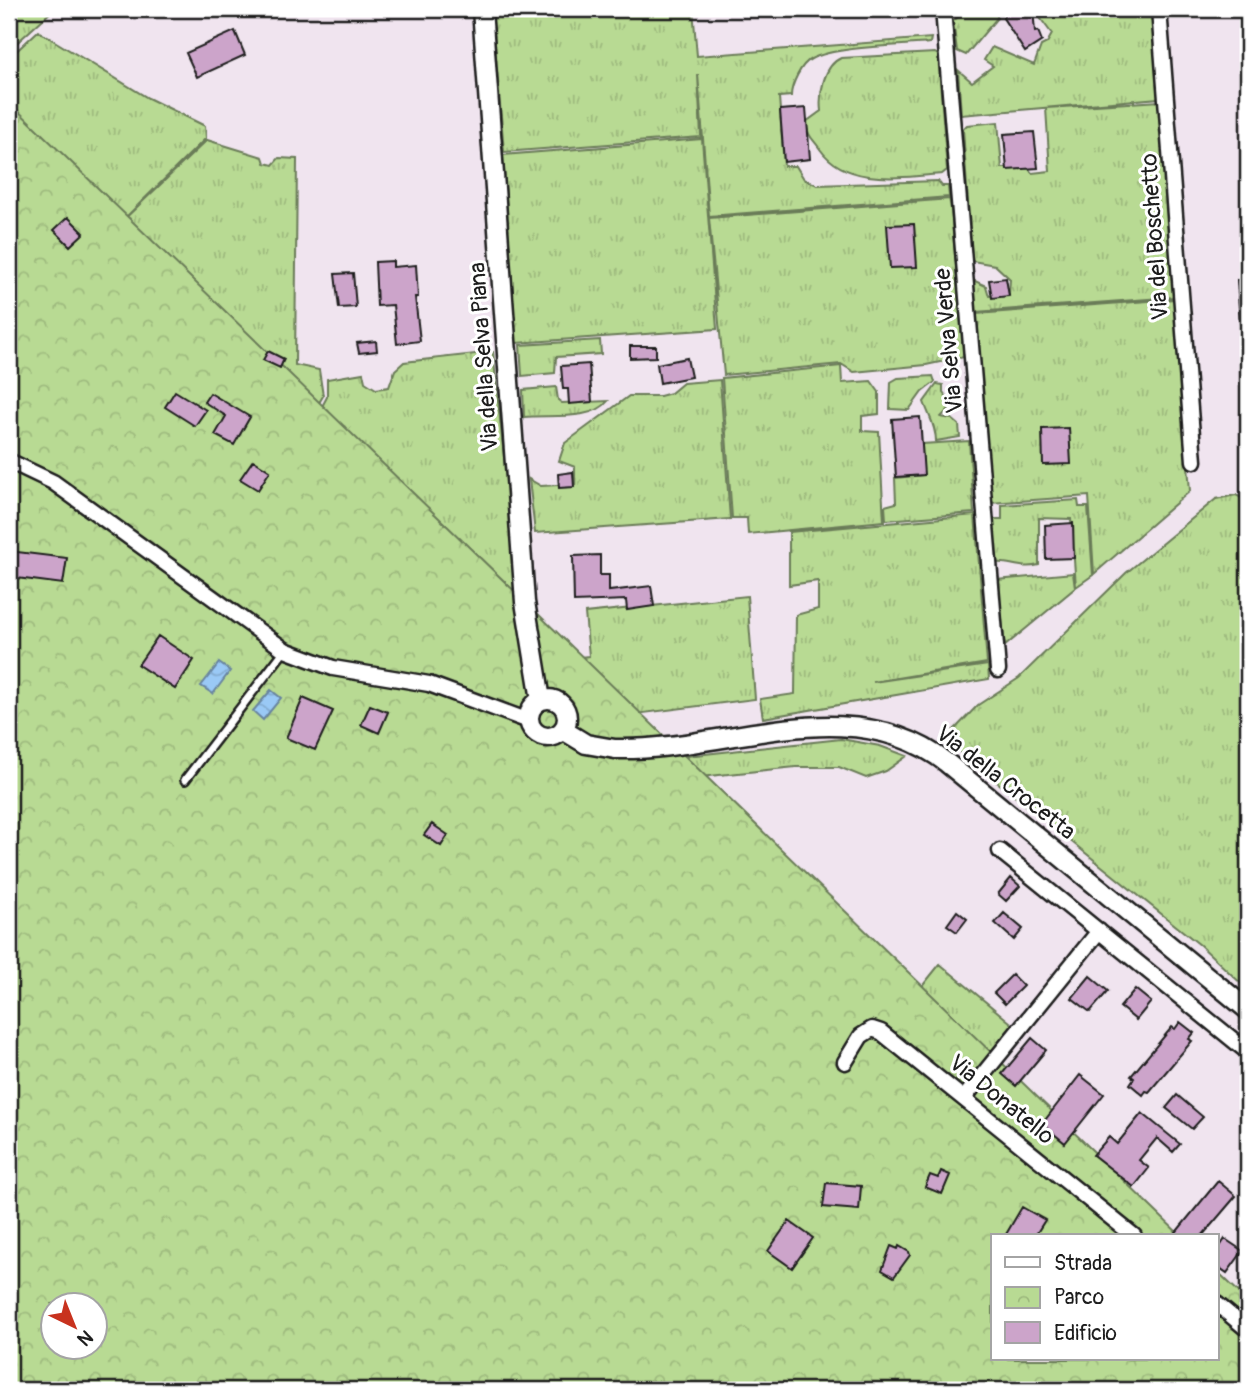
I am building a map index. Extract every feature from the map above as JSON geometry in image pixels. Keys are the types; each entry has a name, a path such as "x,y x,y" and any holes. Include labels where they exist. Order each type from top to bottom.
{"street":[{"name":"Via della Selva Piana","path":"482,9 525,602 541,700"},
{"name":"Via Selva Verde","path":"943,9 998,670"},
{"name":"Via del Boschetto","path":"1159,9 1194,461"},
{"path":"9,461 53,482 285,650 333,668 394,676 439,686 529,721"},
{"path":"541,700 554,700 564,707 567,719 563,730 546,737 535,732 529,721 531,709 541,700"},
{"name":"Via della Crocetta","path":"563,730 586,744 615,749 817,725 864,728 913,740 947,763 1248,1010"},
{"path":"1000,852 1248,1052"},
{"path":"964,1098 1099,931"},
{"name":"Via Donatello","path":"845,1062 861,1036 877,1030 1132,1234"},
{"path":"1218,1305 1248,1330"}],"lane":[{"path":"186,779 285,650"}],"green space":[{"path":"9,9 54,9 9,50"},
{"path":"492,9 693,9 697,56 931,38 930,43 836,51 807,62 797,75 791,96 779,97 784,166 796,166 804,179 817,185 938,181 942,186 948,186 949,197 709,216 698,74 701,137 504,152"},
{"path":"953,9 997,11 997,18 966,55 957,51 953,21 958,17"},
{"path":"1039,9 1072,9 1074,14 1152,11 1159,98 961,115 958,70 972,82 993,66 984,60 992,47 1034,65 1041,46 1047,43 1052,34 1038,15"},
{"path":"38,31 148,98 205,126 206,138 116,227 207,140 263,157 265,163 273,165 279,158 297,159 295,365 319,370 323,396 303,430 9,374 9,87 15,81 9,74 9,58"},
{"path":"938,55 947,170 942,174 876,177 845,169 831,161 811,137 806,122 821,111 824,80 830,67 841,58"},
{"path":"1161,101 1175,297 975,312 973,280 986,286 989,296 1009,294 1010,279 995,265 972,261 963,129 967,125 998,122 1002,168 1028,168 1032,173 1050,171 1046,108"},
{"path":"9,102 1179,1234 991,1234 991,1360 1218,1360 1218,1272 1248,1301 1248,1390 9,1390"},
{"path":"702,139 717,329 516,343 503,155"},
{"path":"950,199 964,357 926,365 854,372 841,364 724,375 709,218"},
{"path":"1175,299 1190,491 1094,574 1089,496 990,503 976,314"},
{"path":"600,340 601,354 556,357 555,373 522,376 520,345"},
{"path":"493,352 529,696 308,433 327,397 327,379 363,373 365,382 376,389 389,387 395,370 404,362"},
{"path":"841,366 842,383 871,381 879,392 879,414 862,416 862,431 879,432 884,521 748,534 747,518 732,518 722,378"},
{"path":"933,376 935,382 922,392 909,410 890,409 891,382 898,378"},
{"path":"720,380 730,519 535,533 529,479 541,486 575,484 575,467 559,461 565,443 629,396 660,396 671,393 683,383"},
{"path":"937,384 943,385 943,392 951,407 941,417 952,419 959,425 960,437 936,441 934,426 924,402"},
{"path":"556,387 558,400 562,403 608,401 591,412 569,416 524,417 523,390"},
{"path":"969,441 974,513 886,520 885,506 896,503 895,478 923,475 922,444"},
{"path":"1236,495 1248,501 1248,990 1200,945 951,745 953,731 978,705 1019,678 1126,573 1216,499"},
{"path":"1078,500 1079,507 1088,507 1093,575 1076,587 1071,519 1039,518 1039,565 1027,567 996,563 993,519 1002,519 1002,505"},
{"path":"975,515 987,663 873,682 988,665 989,679 763,718 760,699 795,694 796,615 818,609 818,581 789,585 789,532"},
{"path":"1073,573 1075,588 1005,646 997,580"},
{"path":"747,596 755,699 588,720 541,661 589,656 585,613"},
{"path":"841,739 880,746 907,756 886,771 866,778 839,767 796,767 584,789 657,762 687,756"},
{"path":"940,964 1016,1027 962,1089 891,1025"}],"water":[{"path":"219,663 230,671 213,694 201,686"},
{"path":"271,690 281,698 263,720 253,711"}],"building":[{"path":"1006,9 1033,9 1035,32 1038,31 1042,41 1025,52 1003,18"},
{"path":"235,31 245,55 197,77 186,53"},
{"path":"806,108 810,159 784,162 780,110"},
{"path":"1034,132 1038,168 1007,170 1004,134"},
{"path":"68,217 84,233 70,246 54,230"},
{"path":"914,224 917,267 890,268 887,225"},
{"path":"393,261 393,267 416,265 418,297 415,297 420,341 397,344 393,305 377,306 375,262"},
{"path":"353,273 356,307 339,308 335,274"},
{"path":"1006,278 1009,296 992,298 989,280"},
{"path":"1248,279 1248,322 1240,323 1237,280"},
{"path":"376,341 377,351 359,353 357,343"},
{"path":"630,346 656,346 656,357 630,358"},
{"path":"268,351 284,359 280,368 263,360"},
{"path":"687,358 691,377 660,383 657,364"},
{"path":"589,364 592,402 569,404 568,389 563,389 561,366"},
{"path":"175,391 206,410 195,426 165,407"},
{"path":"210,393 250,417 234,445 215,435 226,416 204,402"},
{"path":"920,417 924,475 896,477 892,419"},
{"path":"1069,428 1071,464 1043,465 1042,429"},
{"path":"253,460 270,471 258,490 240,479"},
{"path":"573,472 574,487 559,488 558,474"},
{"path":"1073,523 1074,558 1046,559 1045,525"},
{"path":"9,551 67,558 63,584 9,577"},
{"path":"600,555 600,575 609,575 609,591 651,586 654,606 627,610 626,600 574,602 573,556"},
{"path":"158,636 194,660 175,689 138,665"},
{"path":"303,698 333,711 315,750 286,738"},
{"path":"370,705 388,712 379,733 361,725"},
{"path":"432,824 448,835 441,846 424,835"},
{"path":"1011,878 1020,886 1006,901 998,894"},
{"path":"957,911 967,919 957,932 947,925"},
{"path":"1004,913 1023,929 1014,940 995,923"},
{"path":"1012,975 1023,986 1005,1004 994,993"},
{"path":"1090,976 1108,991 1090,1012 1072,998"},
{"path":"1135,989 1151,1002 1136,1020 1120,1007"},
{"path":"1180,1022 1194,1033 1189,1039 1192,1041 1149,1092 1146,1091 1143,1095 1130,1084 1134,1078 1131,1076 1172,1027 1175,1029"},
{"path":"1032,1038 1046,1050 1016,1086 1002,1074"},
{"path":"1080,1075 1104,1094 1065,1143 1042,1124"},
{"path":"1177,1095 1203,1117 1192,1129 1166,1108"},
{"path":"1142,1113 1180,1144 1173,1152 1157,1138 1139,1160 1149,1168 1134,1187 1093,1155 1109,1137 1117,1144"},
{"path":"941,1171 950,1175 942,1194 925,1187 930,1175 938,1178"},
{"path":"1218,1181 1236,1196 1204,1234 1175,1234"},
{"path":"826,1183 861,1186 859,1210 823,1207"},
{"path":"1022,1207 1045,1220 1036,1234 1006,1234"},
{"path":"789,1221 813,1238 792,1268 768,1251"},
{"path":"1225,1239 1243,1251 1227,1273 1218,1267 1218,1250"},
{"path":"891,1246 898,1249 899,1246 910,1255 894,1277 882,1270"}]}
